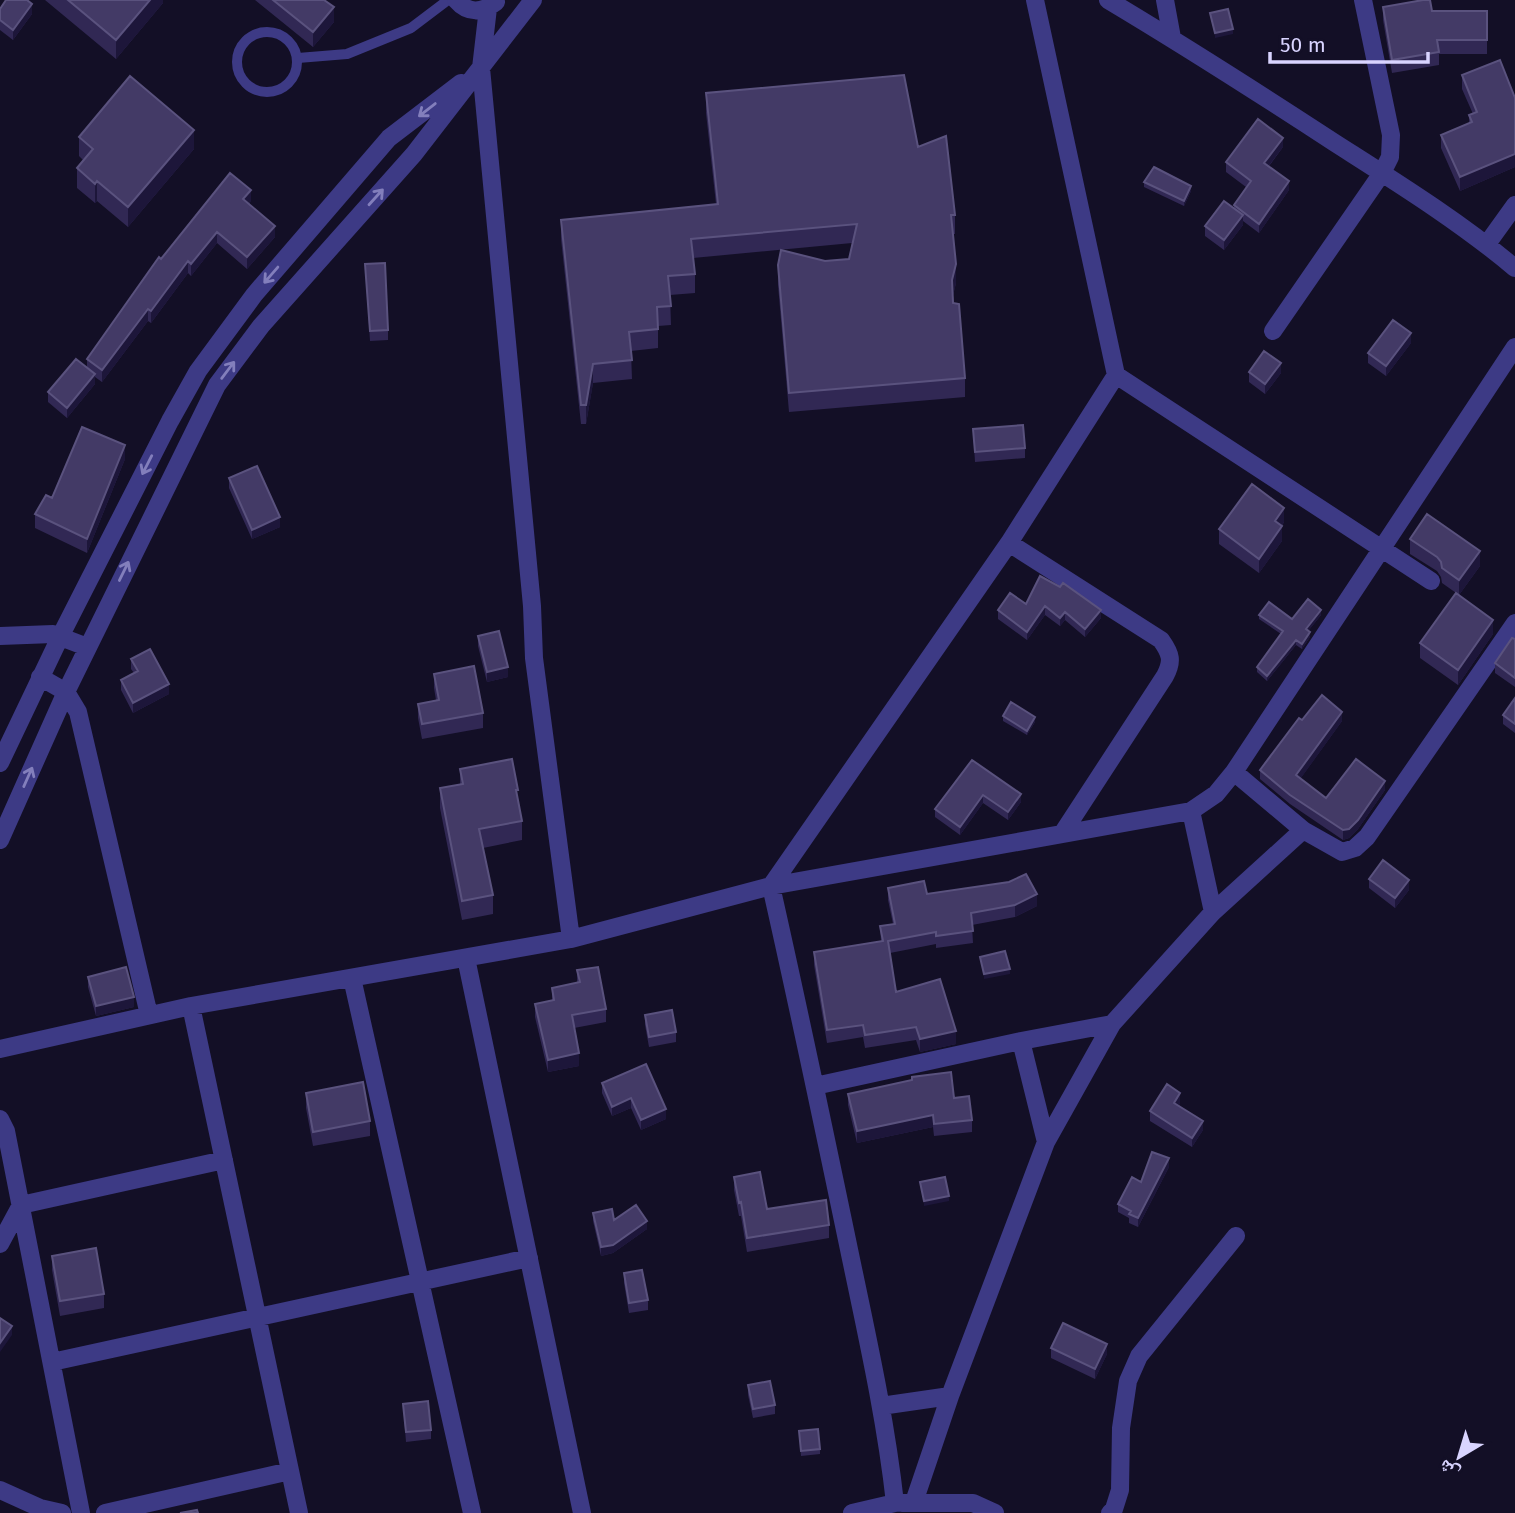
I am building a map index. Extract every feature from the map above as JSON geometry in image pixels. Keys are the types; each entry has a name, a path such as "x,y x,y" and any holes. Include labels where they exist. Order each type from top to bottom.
{"street":[{"path":"456,0 468,10 478,11 495,2"},
{"path":"0,840 87,647 217,385 261,327 414,154 533,0"},
{"path":"905,1503 881,1406 771,886 1009,543 1116,375 1035,0"},
{"path":"1108,0 1382,173 1487,244 1515,268"},
{"path":"1165,0 1172,38"},
{"path":"1273,331 1382,173 1390,157 1391,135 1363,0"},
{"path":"495,2 481,68 531,592 534,658 571,939"},
{"path":"0,763 61,635 170,421 198,372 254,295 389,138 481,68"},
{"path":"1487,244 1515,205"},
{"path":"0,1049 191,1006 571,939 771,886 1191,811 1216,794 1234,772 1515,347"},
{"path":"1116,375 1431,581"},
{"path":"1009,543 1161,640 1170,652 1171,663 1165,676 1062,834"},
{"path":"1234,772 1303,830 1342,852 1355,848 1367,836 1515,623"},
{"path":"0,636 40,633 61,635 87,647"},
{"path":"40,677 66,692 78,712 149,1015"},
{"path":"1191,811 1213,912"},
{"path":"905,1503 950,1396 1046,1142 1112,1024 1213,912 1303,830"},
{"path":"466,958 582,1513"},
{"path":"352,978 472,1513"},
{"path":"191,1006 299,1513"},
{"path":"815,1086 1112,1024"},
{"path":"1021,1041 1046,1142"},
{"path":"0,1119 6,1131 81,1513"},
{"path":"0,1244 21,1205 224,1160"},
{"path":"1110,1513 1120,1490 1121,1428 1128,1381 1139,1356 1236,1236"},
{"path":"52,1362 529,1258"},
{"path":"881,1406 950,1396"},
{"path":"105,1513 290,1471"},
{"path":"0,1490 39,1510 62,1513"},
{"path":"852,1513 905,1503 972,1503 995,1513"}],"lane":[{"path":"298,58 347,54 411,28 448,0"},
{"path":"263,32 278,33 291,43 298,58 296,74 286,87 271,93 256,91 243,81 236,66 238,51 243,44 248,38 263,32"}],"building":[{"path":"6,0 27,0 32,4 13,30 0,20 0,9"},
{"path":"68,0 150,0 116,40"},
{"path":"273,0 324,0 334,7 313,32"},
{"path":"1430,0 1432,11 1487,11 1487,40 1437,40 1439,52 1392,60 1383,7"},
{"path":"1228,9 1233,29 1215,33 1210,13"},
{"path":"1500,60 1515,98 1515,154 1460,177 1441,135 1472,122 1469,115 1477,112 1462,75"},
{"path":"904,75 918,147 946,136 955,215 951,215 956,264 952,280 953,303 959,304 965,378 789,393 778,265 781,250 825,261 849,259 857,224 691,239 695,274 668,276 671,306 657,307 658,329 629,332 632,360 593,364 586,405 581,405 561,220 718,204 706,93"},
{"path":"130,76 194,130 128,207 77,168 93,149 79,137"},
{"path":"1258,119 1283,138 1264,163 1289,181 1259,224 1234,205 1251,181 1226,162"},
{"path":"1154,167 1191,186 1184,201 1144,182"},
{"path":"230,173 251,190 243,199 275,226 247,257 217,232 191,264 188,261 151,311 148,309 102,370 87,359 159,257 161,259"},
{"path":"1224,201 1243,215 1224,240 1205,226"},
{"path":"385,263 388,330 370,331 365,264"},
{"path":"1393,320 1411,333 1386,366 1368,353"},
{"path":"1264,351 1281,363 1265,384 1249,372"},
{"path":"76,359 95,374 67,408 48,392"},
{"path":"1023,425 1025,448 975,452 973,429"},
{"path":"82,427 125,445 87,539 35,514 46,495 52,498"},
{"path":"257,466 280,517 252,530 229,478"},
{"path":"1252,484 1284,508 1275,521 1282,526 1259,559 1219,529"},
{"path":"1427,514 1480,551 1459,580 1442,568 1437,557 1410,539"},
{"path":"1040,576 1060,587 1063,583 1101,610 1085,629 1065,612 1060,618 1045,606 1027,632 998,610 1010,593 1026,604"},
{"path":"1456,593 1493,620 1458,670 1420,643"},
{"path":"1308,599 1321,610 1306,629 1310,632 1302,644 1296,640 1267,676 1257,667 1283,631 1259,615 1269,602 1292,619"},
{"path":"499,631 508,667 487,672 478,636"},
{"path":"1512,638 1515,639 1515,678 1495,663"},
{"path":"150,649 169,684 133,703 121,680 138,671 131,659"},
{"path":"474,666 483,713 422,724 418,704 439,700 434,674"},
{"path":"1322,695 1342,712 1296,775 1326,798 1356,759 1385,781 1349,829 1343,830 1290,795 1260,770 1299,718 1302,720"},
{"path":"1515,698 1515,724 1503,715"},
{"path":"1011,702 1035,717 1027,731 1003,716"},
{"path":"512,759 522,821 479,829 493,895 462,901 440,788 463,784 460,769"},
{"path":"972,760 1021,794 1008,812 983,795 960,827 935,809"},
{"path":"1383,860 1409,880 1395,898 1369,879"},
{"path":"1026,874 1037,894 1015,905 971,913 973,931 936,936 936,932 888,941 896,992 940,979 956,1031 920,1039 916,1027 865,1035 863,1025 827,1030 814,952 883,941 880,926 895,924 888,888 924,881 927,894 1009,882"},
{"path":"1005,951 1010,969 984,974 980,957"},
{"path":"126,967 134,997 96,1006 88,977"},
{"path":"598,967 606,1009 572,1015 579,1053 548,1060 535,1004 554,1000 552,988 580,982 577,970"},
{"path":"672,1010 676,1032 649,1037 645,1015"},
{"path":"646,1064 666,1109 641,1120 631,1098 612,1107 602,1083"},
{"path":"951,1072 954,1098 969,1096 972,1120 934,1124 933,1115 857,1131 848,1094 912,1080 912,1077"},
{"path":"363,1082 370,1121 313,1132 306,1093"},
{"path":"1167,1084 1180,1093 1174,1103 1203,1121 1192,1138 1150,1111"},
{"path":"1152,1152 1169,1158 1138,1218 1118,1204 1132,1177 1141,1182"},
{"path":"760,1172 767,1209 826,1200 829,1225 747,1238 734,1177"},
{"path":"945,1177 949,1196 924,1201 920,1182"},
{"path":"636,1205 647,1221 613,1245 601,1247 593,1213 612,1209 614,1220"},
{"path":"96,1248 104,1294 60,1301 52,1256"},
{"path":"642,1270 648,1300 629,1303 624,1273"},
{"path":"0,1318 12,1326 0,1343"},
{"path":"1063,1323 1107,1344 1095,1369 1051,1348"},
{"path":"770,1381 775,1405 753,1409 748,1385"},
{"path":"428,1401 431,1430 406,1432 403,1404"},
{"path":"818,1429 820,1449 801,1451 799,1431"}]}
